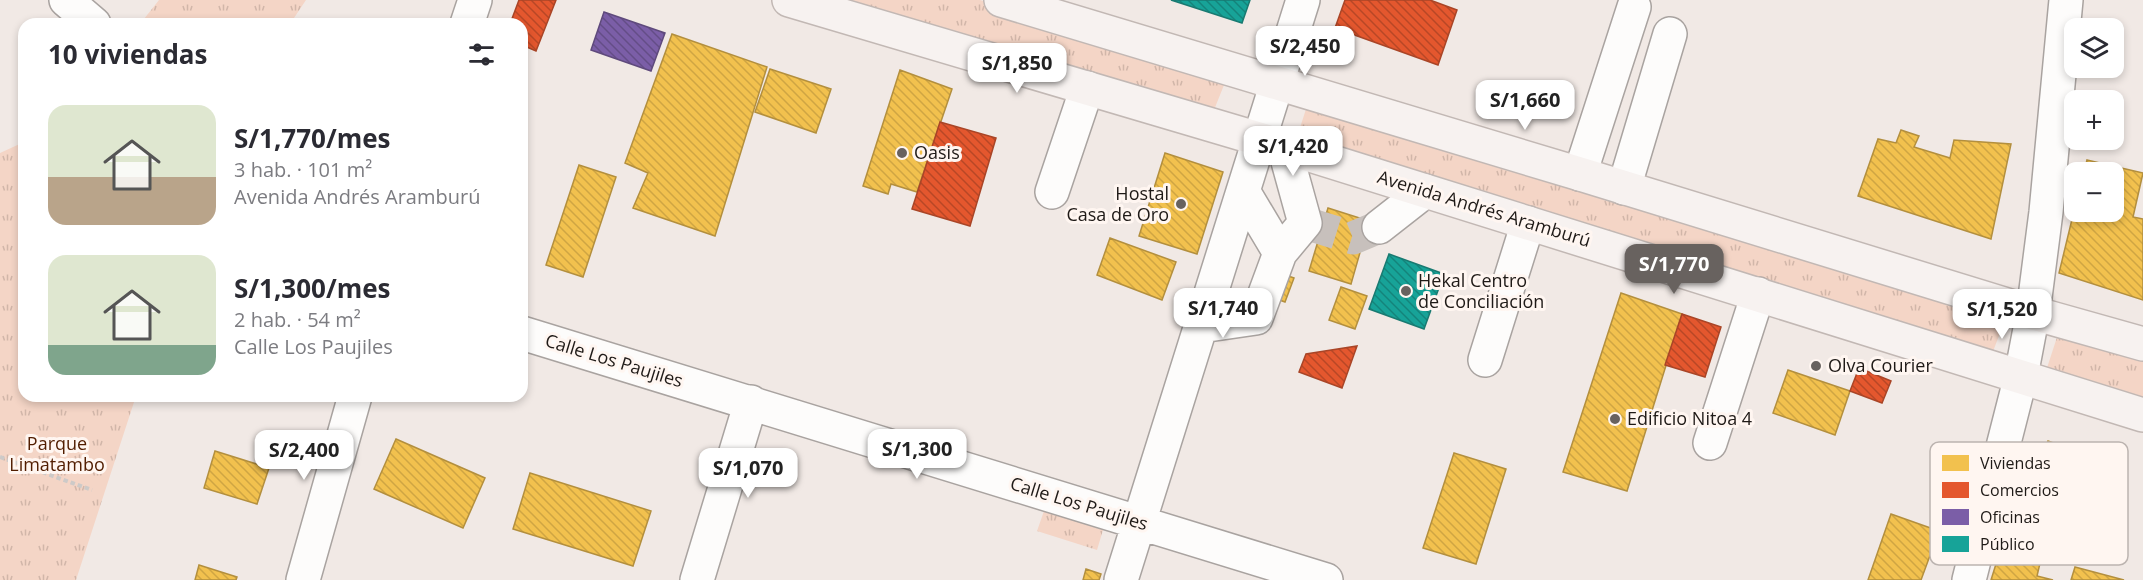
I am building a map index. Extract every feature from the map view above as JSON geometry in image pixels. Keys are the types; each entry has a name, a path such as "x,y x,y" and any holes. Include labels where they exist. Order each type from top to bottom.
{"main road":[{"name":"Avenida Andrés Aramburú","path":"789,0 1271,143 2143,415"},
{"path":"1001,0 2033,313 2143,344"}],"street":[{"path":"66,0 87,18"},
{"path":"469,18 475,0"},
{"path":"1121,580 1243,191 1271,143 1276,82 1303,0"},
{"path":"2004,442 2033,313 2046,212 2066,0"},
{"path":"1580,174 1634,8"},
{"path":"1624,188 1670,34"},
{"path":"1053,192 1087,88"},
{"path":"1201,326 1256,318 1280,253 1305,223 1271,143"},
{"path":"1243,191 1280,253"},
{"path":"1379,227 1425,191"},
{"path":"1485,360 1528,223"},
{"path":"1710,443 1758,294"},
{"name":"Calle Los Paujiles","path":"528,335 1326,580"},
{"path":"303,580 353,402"},
{"path":"697,580 751,402"},
{"path":"1970,580 1974,565"}],"path":[{"path":"0,457 92,490"}],"green space":[{"path":"159,0 306,0 294,18 145,18"},
{"path":"834,0 980,0 1228,75 1214,110"},
{"path":"1307,106 2007,315 1992,354 1296,140"},
{"name":"Parque Limatambo","path":"18,145 18,402 134,402 76,580 0,580 0,153"},
{"path":"2059,331 2143,358 2143,405 2045,374"},
{"path":"1044,511 1103,530 1097,550 1037,531"}],"building: Viviendas":[{"path":"672,34 767,67 715,236 633,208 648,173 625,163"},
{"path":"770,69 831,89 816,133 755,112"},
{"name":"Oasis","path":"900,70 952,89 917,192 891,184 888,194 863,186"},
{"path":"1901,130 1919,136 1914,147 1950,158 1954,140 2011,144 1991,239 1858,196 1878,139 1896,143"},
{"name":"Hostal Casa de Oro","path":"1165,153 1223,172 1197,254 1139,236"},
{"path":"579,165 616,177 583,277 546,265"},
{"path":"2124,169 2143,173 2133,217 2143,219 2143,300 2059,273 2071,222 2124,222"},
{"path":"1328,208 1369,221 1351,284 1309,271"},
{"path":"1110,238 1176,262 1162,300 1097,275"},
{"path":"1266,268 1294,278 1285,302 1257,292"},
{"path":"1341,287 1367,296 1355,329 1329,320"},
{"name":"Edificio Nitoa 4","path":"1621,293 1682,314 1627,491 1563,472"},
{"path":"1788,370 1850,391 1835,435 1773,413"},
{"path":"396,439 485,478 463,528 374,489"},
{"path":"215,451 269,468 257,504 204,488"},
{"path":"1454,453 1506,469 1476,564 1423,548"},
{"path":"530,473 651,511 633,566 513,529"},
{"path":"1891,514 1930,528 1930,556 1921,580 1868,580"},
{"path":"199,565 237,577 236,580 195,580"},
{"path":"1996,565 2040,565 2037,576 2053,580 1991,580"},
{"path":"2075,567 2124,580 2071,580"},
{"path":"1086,569 1101,574 1099,580 1083,580"}],"building: Comercios":[{"path":"519,0 556,0 536,51 528,48 528,18 512,18"},
{"path":"1345,0 1430,0 1457,10 1438,65 1335,28"},
{"path":"940,122 996,138 970,226 912,209"},
{"path":"1682,314 1721,327 1705,377 1665,365"},
{"path":"1357,346 1342,388 1299,372 1306,354"},
{"path":"1859,368 1891,381 1882,403 1850,391"}],"building: Oficinas":[{"path":"604,12 665,33 651,71 591,50"}],"building: Público":[{"path":"1171,0 1250,0 1242,23"},
{"name":"Hekal Centro de Conciliación","path":"1389,254 1444,274 1424,329 1369,309"}],"tunnel":[{"path":"1305,223 1353,238 1379,227"}],"place":[{"name":"Oasis","path":"902,153"},
{"name":"Hostal Casa de Oro","path":"1181,204"},
{"name":"Hekal Centro de Conciliación","path":"1406,291"},
{"name":"Olva Courier","path":"1816,366"},
{"name":"Edificio Nitoa 4","path":"1615,419"}]}
